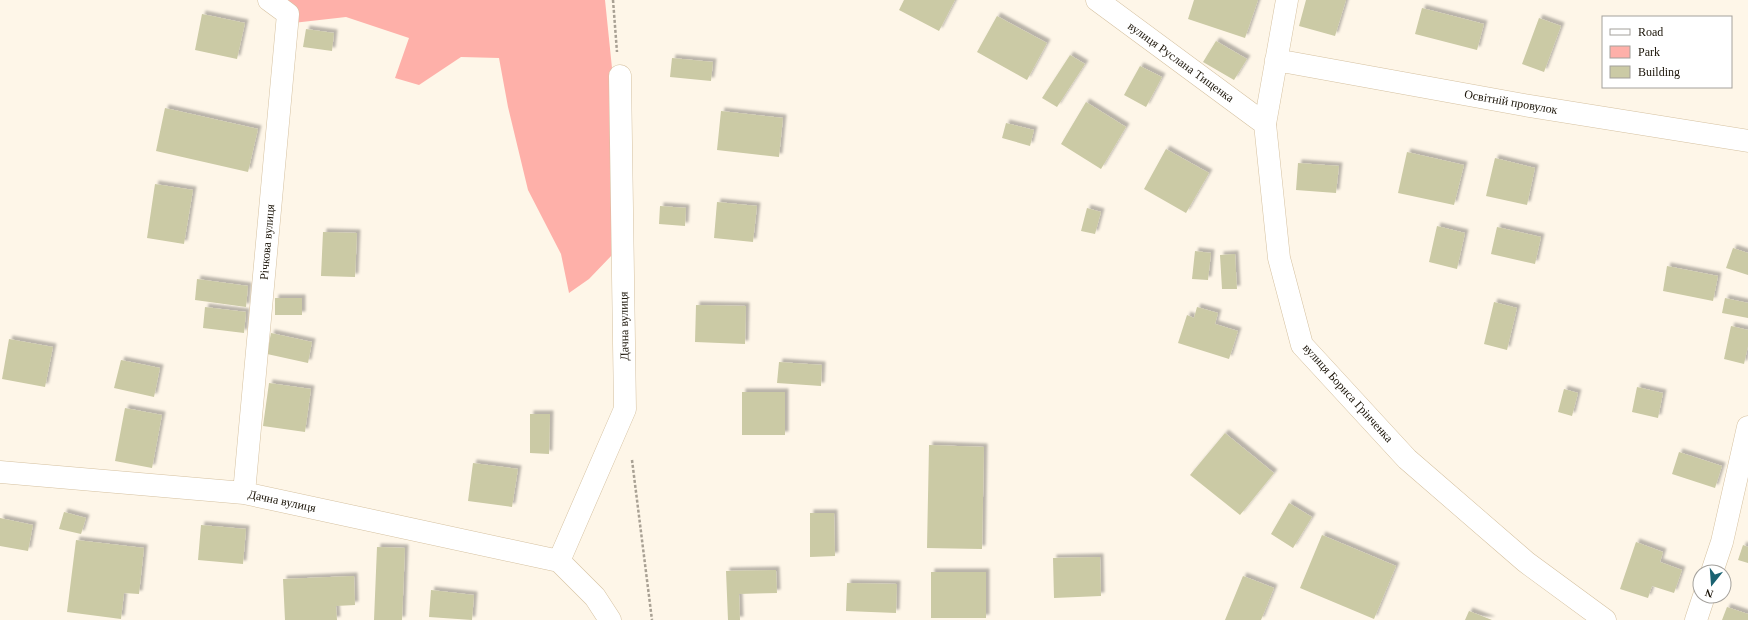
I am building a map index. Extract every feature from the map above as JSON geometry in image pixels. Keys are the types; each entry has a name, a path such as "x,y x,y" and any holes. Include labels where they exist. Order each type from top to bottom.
{"street":[{"name":"Річкова вулиця","path":"244,493 288,14 269,0"},
{"name":"вулиця Руслана Тищенка","path":"1097,0 1265,124"},
{"name":"вулиця Бориса Грінченка","path":"1287,0 1265,124 1279,258 1302,346 1407,459 1526,562 1605,620"},
{"name":"Освітній провулок","path":"1276,60 1524,105 1748,141"},
{"name":"Дачна вулиця","path":"0,472 244,493 559,561 625,409 620,76"},
{"path":"1715,564 1722,542 1748,427"},
{"path":"559,561 595,597 610,620"},
{"path":"1696,620 1701,604"}],"path":[{"path":"613,0 620,76"},
{"path":"631,456 652,620"}],"green space":[{"path":"261,0 605,0 612,68 615,214 613,254 589,279 569,293 561,254 528,190 508,107 499,58 461,57 419,85 395,78 409,38 346,17 293,23"}],"building":[{"path":"904,0 955,0 939,31 899,10"},
{"path":"1194,0 1258,0 1245,38 1188,19"},
{"path":"1306,0 1346,0 1335,36 1299,26"},
{"path":"1422,8 1484,24 1477,50 1415,34"},
{"path":"202,14 245,23 237,59 195,50"},
{"path":"997,16 1047,43 1027,80 977,52"},
{"path":"1539,18 1561,26 1544,72 1522,64"},
{"path":"306,29 334,33 332,51 303,47"},
{"path":"1216,41 1247,59 1234,80 1203,62"},
{"path":"1070,55 1085,64 1057,107 1042,98"},
{"path":"672,58 713,62 711,81 670,77"},
{"path":"1140,66 1162,77 1146,107 1124,95"},
{"path":"1086,102 1126,127 1101,169 1061,144"},
{"path":"165,108 258,129 248,172 156,151"},
{"path":"721,111 783,118 779,157 717,150"},
{"path":"1006,123 1034,130 1030,146 1002,138"},
{"path":"1166,149 1209,173 1186,213 1144,189"},
{"path":"1407,152 1464,165 1454,205 1398,193"},
{"path":"1495,158 1535,168 1527,205 1486,196"},
{"path":"1298,163 1339,166 1336,193 1296,190"},
{"path":"155,184 193,190 184,244 147,238"},
{"path":"717,202 757,206 753,242 714,238"},
{"path":"660,206 686,208 685,226 659,224"},
{"path":"1087,208 1101,212 1095,234 1081,231"},
{"path":"1437,226 1465,233 1457,269 1429,262"},
{"path":"1497,227 1541,237 1535,264 1491,254"},
{"path":"323,232 357,233 355,277 321,276"},
{"path":"1733,248 1748,253 1748,275 1726,268"},
{"path":"1195,251 1211,253 1208,280 1192,279"},
{"path":"1235,254 1237,289 1222,289 1220,255"},
{"path":"1667,266 1718,276 1713,301 1663,291"},
{"path":"197,279 248,286 246,307 195,300"},
{"path":"275,298 302,298 302,315 275,315"},
{"path":"1725,298 1748,303 1748,318 1722,313"},
{"path":"1494,302 1517,308 1507,350 1484,344"},
{"path":"696,305 746,306 745,344 695,342"},
{"path":"205,307 246,312 244,333 203,328"},
{"path":"1197,307 1218,313 1215,324 1238,331 1229,359 1178,343 1187,315 1194,318"},
{"path":"1731,326 1748,330 1748,346 1744,364 1724,359"},
{"path":"271,333 312,342 308,363 267,354"},
{"path":"9,339 53,347 45,387 2,379"},
{"path":"121,360 160,368 154,397 114,388"},
{"path":"779,362 822,365 821,386 777,383"},
{"path":"269,383 311,389 305,432 263,426"},
{"path":"1637,387 1663,393 1658,418 1632,412"},
{"path":"1564,389 1578,393 1572,416 1558,412"},
{"path":"742,392 785,392 785,435 742,435"},
{"path":"125,408 162,415 152,468 115,461"},
{"path":"530,414 550,414 549,454 530,453"},
{"path":"1225,433 1274,473 1240,515 1190,475"},
{"path":"929,445 984,447 982,549 927,548"},
{"path":"1679,452 1722,466 1715,488 1672,474"},
{"path":"473,463 518,469 512,507 468,501"},
{"path":"1289,503 1312,517 1293,548 1271,534"},
{"path":"64,512 86,518 81,534 59,529"},
{"path":"810,513 834,513 835,556 810,557"},
{"path":"0,518 33,525 28,551 0,546"},
{"path":"201,525 246,529 243,564 198,560"},
{"path":"1322,535 1396,566 1374,619 1300,588"},
{"path":"76,540 144,548 139,594 124,593 121,619 67,612"},
{"path":"1636,542 1663,552 1660,562 1682,570 1674,593 1652,586 1648,598 1620,589"},
{"path":"1743,545 1748,547 1748,563 1738,560"},
{"path":"377,547 405,548 402,620 374,620"},
{"path":"1100,557 1101,596 1054,598 1053,558"},
{"path":"776,570 777,593 739,594 740,620 728,620 726,571"},
{"path":"931,572 986,572 986,618 931,618"},
{"path":"354,576 355,605 336,606 337,620 285,620 283,579"},
{"path":"1243,576 1274,588 1261,620 1225,620"},
{"path":"847,583 897,584 896,613 846,611"},
{"path":"431,590 474,595 472,620 429,617"},
{"path":"1727,607 1748,614 1748,620 1722,620"},
{"path":"1469,611 1492,620 1465,620"}]}
